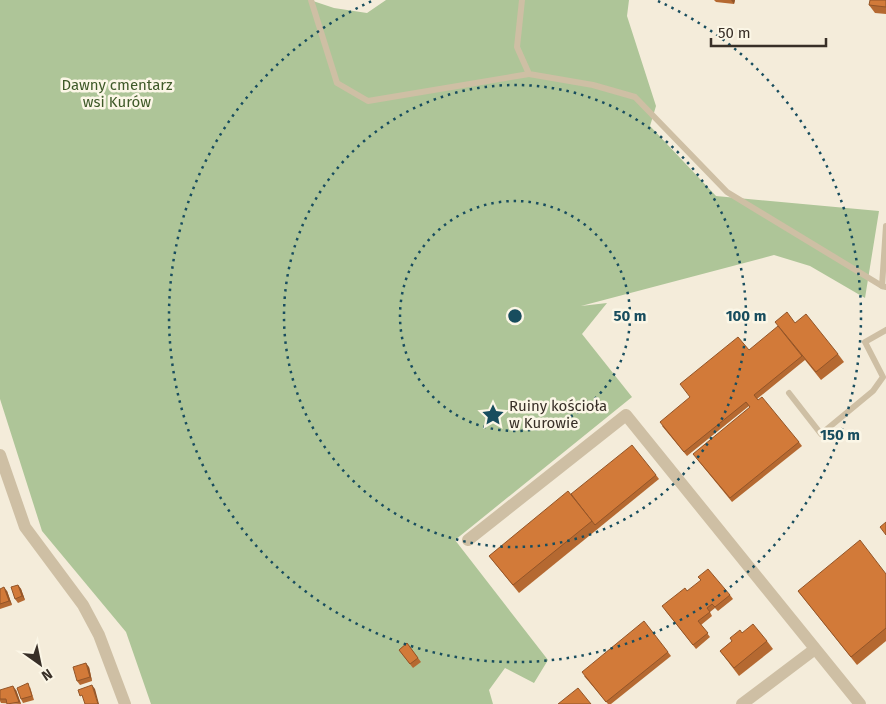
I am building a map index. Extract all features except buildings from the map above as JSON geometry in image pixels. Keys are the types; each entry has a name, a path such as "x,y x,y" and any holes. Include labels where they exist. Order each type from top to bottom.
{"street":[{"path":"468,540 626,415 860,704"},
{"path":"0,455 25,527 83,605 99,635 125,704"},
{"path":"742,704 815,649"}],"lane":[{"path":"311,0 337,83 368,101 529,74 593,85 635,97 727,192 884,286 886,226"},
{"path":"522,0 517,47 529,74"},
{"path":"790,392 821,434 873,391 883,377 866,342 886,330"}],"green space":[{"name":"Dawny cmentarz wsi Kurów","path":"0,0 310,0 334,8 367,13 386,0 629,0 627,16 656,106 650,126 716,196 879,211 865,298 810,266 774,255 581,306 607,303 582,334 632,397 455,540 548,660 534,683 505,668 489,690 493,704 151,704 126,632 42,531 0,399"}],"place":[{"name":"Ruiny kościoła w Kurowie","path":"493,415"}]}
